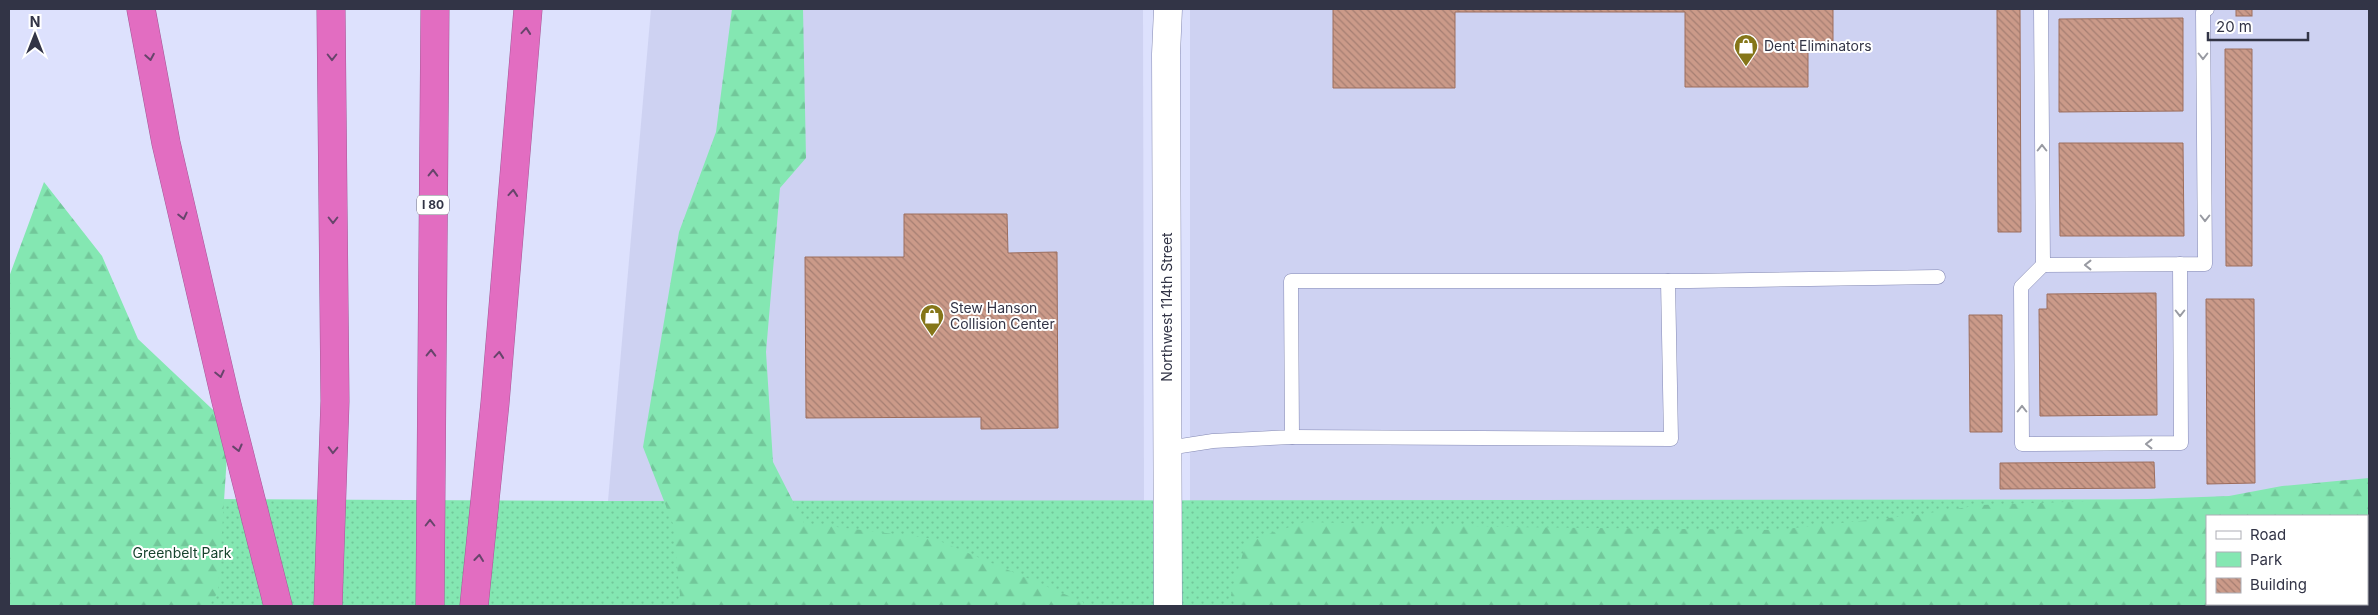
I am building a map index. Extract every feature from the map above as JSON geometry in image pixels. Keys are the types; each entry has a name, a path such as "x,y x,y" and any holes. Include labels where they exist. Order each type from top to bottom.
{"highway":[{"path":"141,9 166,143 226,401 278,606"},
{"path":"328,606 335,401 331,9"},
{"name":"I 80","path":"430,606 436,9"},
{"path":"474,606 495,403 528,9"}],"street":[{"name":"Northwest 114th Street","path":"1168,9 1166,54 1168,606"}],"lane":[{"path":"2041,9 2043,265"},
{"path":"2180,264 2181,443 2022,444 2021,287 2043,265 2180,264 2205,264 2203,12 2207,9"},
{"path":"1292,437 1291,281 1668,281 1938,277"},
{"path":"1168,448 1213,440 1292,437 1671,439 1668,281"}],"shaded area":[{"path":"651,9 1143,9 1144,501 608,501"},
{"path":"1190,9 2369,9 2369,499 1190,501"}],"green space":[{"path":"732,9 803,9 806,158 780,188 766,352 773,462 804,523 935,539 1083,602 1083,606 676,606 680,595 673,524 643,447 679,232 716,132"},
{"path":"44,182 102,256 138,339 229,425 218,592 209,606 9,606 9,277"},
{"path":"2369,478 2369,606 1235,606 1231,595 1246,542 1304,522 1506,527 1775,530 1916,515 1981,505 2229,496 2282,486"},
{"name":"Greenbelt Park","path":"9,498 608,501 2369,499 2369,606 9,606"}],"building":[{"name":"Dent Eliminators","path":"1333,9 1833,9 1833,47 1808,47 1808,87 1685,87 1685,12 1455,12 1455,88 1333,88"},
{"path":"1997,9 2020,9 2021,232 1998,232"},
{"path":"2236,9 2252,9 2252,16 2236,16"},
{"path":"2183,18 2183,111 2059,112 2059,19"},
{"path":"2225,49 2252,49 2252,266 2226,266"},
{"path":"2059,143 2183,143 2184,236 2060,236"},
{"name":"Stew Hanson Collision Center","path":"904,214 1007,214 1008,253 1057,252 1058,428 981,429 981,417 806,418 805,257 904,257"},
{"path":"2156,293 2157,415 2040,416 2039,309 2047,309 2047,294"},
{"path":"2206,299 2254,299 2255,483 2207,484"},
{"path":"1969,315 2002,315 2002,432 1970,432"},
{"path":"2154,462 2155,488 2000,489 2000,463"}],"place":[{"name":"Dent Eliminators","path":"1746,67"},
{"name":"Stew Hanson Collision Center","path":"932,337"}]}
